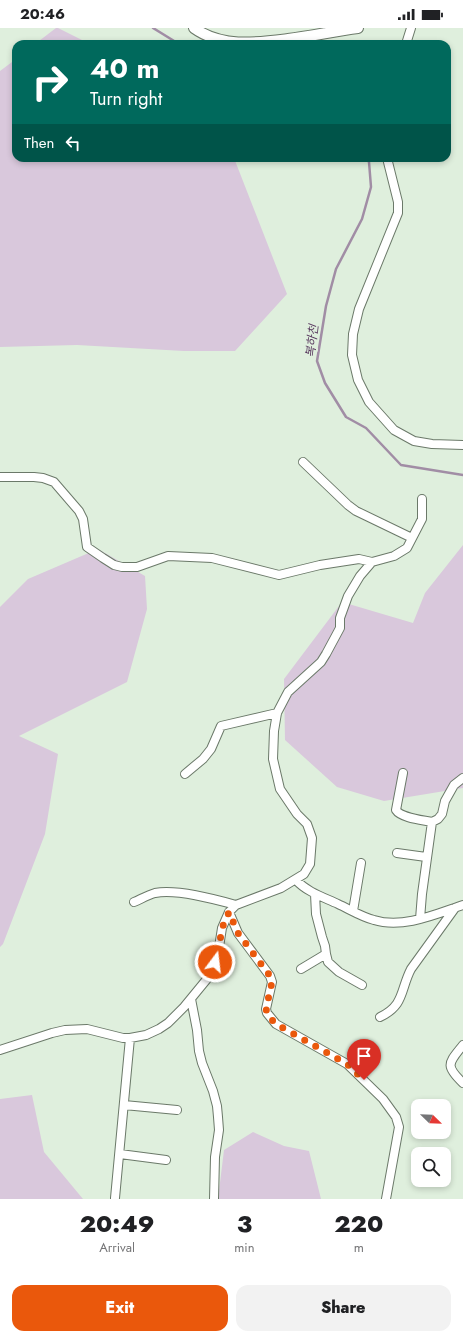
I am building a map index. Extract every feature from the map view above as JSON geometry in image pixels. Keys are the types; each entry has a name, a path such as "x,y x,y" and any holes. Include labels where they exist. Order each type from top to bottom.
{"street":[{"path":"194,28 202,34 222,40"},
{"path":"277,40 358,28"},
{"path":"407,40 411,28"},
{"path":"388,162 398,202 398,213 359,309 356,321 353,334 352,355 358,380 369,402 394,430 414,441 432,444 463,445"},
{"path":"303,462 356,511 412,538"},
{"path":"0,477 34,477 44,478 54,482 79,511 83,519 87,547 114,565 122,567 137,567 168,556 197,557 212,558 279,575 320,565 360,559 372,562 394,556 407,548 422,519 422,499"},
{"path":"0,1050 52,1033 78,1028 123,1038 130,1038 146,1035 168,1023 184,1007 207,979 215,962 222,928 229,912 236,906 281,888 304,874 310,864 312,838 307,824 296,814 280,789 273,759 274,731 277,713 288,692 321,662 340,628 340,618 348,596 360,576 372,562"},
{"path":"185,774 203,759 211,749 221,726 277,713"},
{"path":"403,773 396,810 402,816 432,822 442,814 446,801 454,785 463,778"},
{"path":"420,919 426,857 432,822"},
{"path":"398,853 426,857"},
{"path":"353,911 361,863"},
{"path":"296,880 303,888 315,894 374,920 385,923 420,919 459,906"},
{"path":"134,902 154,894 166,893 203,897 236,906"},
{"path":"315,894 316,914 328,962 339,972 362,985"},
{"path":"380,1017 394,1008 399,1001 406,978 459,906"},
{"path":"229,912 238,933 270,976 272,982 266,1009 268,1016 276,1024 347,1064 383,1099 396,1117 399,1127 386,1199"},
{"path":"301,969 326,954"},
{"path":"191,999 197,1030 199,1051 217,1106 219,1130 215,1157 214,1199"},
{"path":"116,1198 130,1038"},
{"path":"463,1045 450,1063 450,1068 463,1083"},
{"path":"124,1104 176,1110"},
{"path":"120,1154 166,1160"}],"shaded area":[{"path":"58,28 82,40 40,40"},
{"path":"12,62 12,162 236,162 287,294 235,351 184,351 77,345 0,347 0,71"},
{"path":"463,545 463,788 384,801 337,787 285,740 284,679 342,602 413,623 425,593"},
{"path":"98,549 145,576 147,609 127,682 19,736 58,754 45,834 3,944 0,947 0,607 28,579"},
{"path":"32,1095 44,1152 83,1199 0,1199 0,1099"},
{"path":"253,1132 284,1146 309,1151 321,1199 218,1199 224,1150"}],"waterway":[{"name":"복하천","path":"153,28 172,40"},
{"path":"319,36 320,40"},
{"name":"복하천","path":"369,162 371,187 362,219 336,269 326,306 317,361 325,383 346,417 366,428 401,465 463,475"}],"route":[{"path":"215,962 222,928 229,912 238,933 270,976 272,982 266,1009 268,1016 276,1024 347,1064 364,1080"}]}
